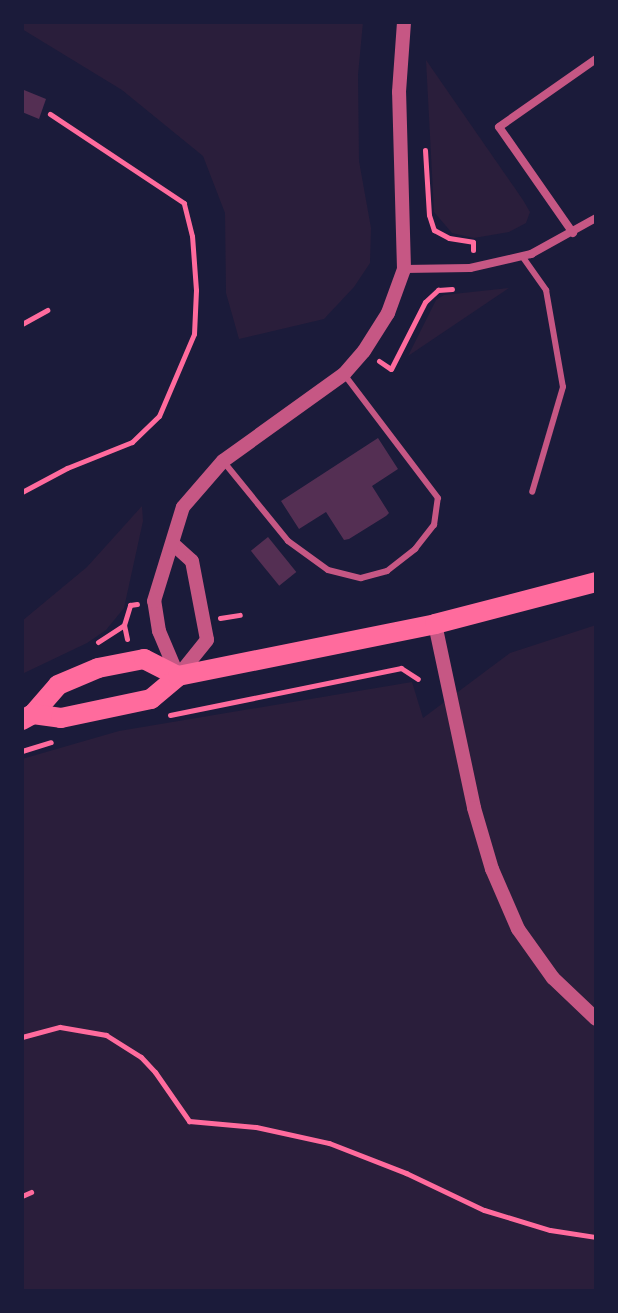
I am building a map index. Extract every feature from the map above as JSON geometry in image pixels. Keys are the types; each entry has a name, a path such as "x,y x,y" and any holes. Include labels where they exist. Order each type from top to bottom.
{"main road":[{"path":"28,717 61,718 151,699 178,676 435,624 596,582"},
{"path":"28,717 58,685 98,668 144,659 178,676"}],"street":[{"path":"173,544 192,561 207,640 178,676 159,631 154,601 183,507 201,482 223,461 344,374 364,351 388,313 404,269 399,92 404,22"},
{"path":"573,233 499,127 596,59"},
{"path":"404,269 470,268 522,256 596,219"},
{"path":"435,624 474,808 492,869 518,929 553,978 596,1019"}],"lane":[{"path":"522,256 546,290 563,387 532,492"},
{"path":"223,461 288,541 328,570 361,578 387,571 415,549 434,525 438,498 344,374"}],"path":[{"path":"22,492 67,468 132,442 159,416 194,334 196,290 192,236 184,203 50,114"},
{"path":"424,140 429,215 434,230 449,238 473,242"},
{"path":"391,369 425,302 438,290 460,289"},
{"path":"22,324 47,310"},
{"path":"124,625 130,605"},
{"path":"168,715 401,668 418,679"},
{"path":"22,1037 33,1031 60,1027 106,1035 148,1064 175,1096 189,1121 256,1127 329,1143 406,1173 484,1210 550,1230 596,1237"},
{"path":"22,1196 31,1192"}],"shaded area":[{"path":"22,22 363,22 358,75 359,161 371,228 370,263 354,287 324,319 239,339 226,293 225,213 203,156 122,90 22,29"},
{"path":"426,60 523,200 530,212 526,223 509,232 474,238 452,233 434,212"},
{"path":"509,288 408,356 436,300 444,295"},
{"path":"142,506 143,521 124,608 106,630 87,643 22,674 22,621 87,567"},
{"path":"596,625 596,1291 22,1291 22,759 119,731 412,682 423,718 510,653"}],"building":[{"path":"24,90 46,99 39,119 22,112"},
{"path":"378,438 398,469 372,486 389,513 344,540 326,512 299,529 281,501"},
{"path":"268,537 296,572 279,586 251,551"}]}
